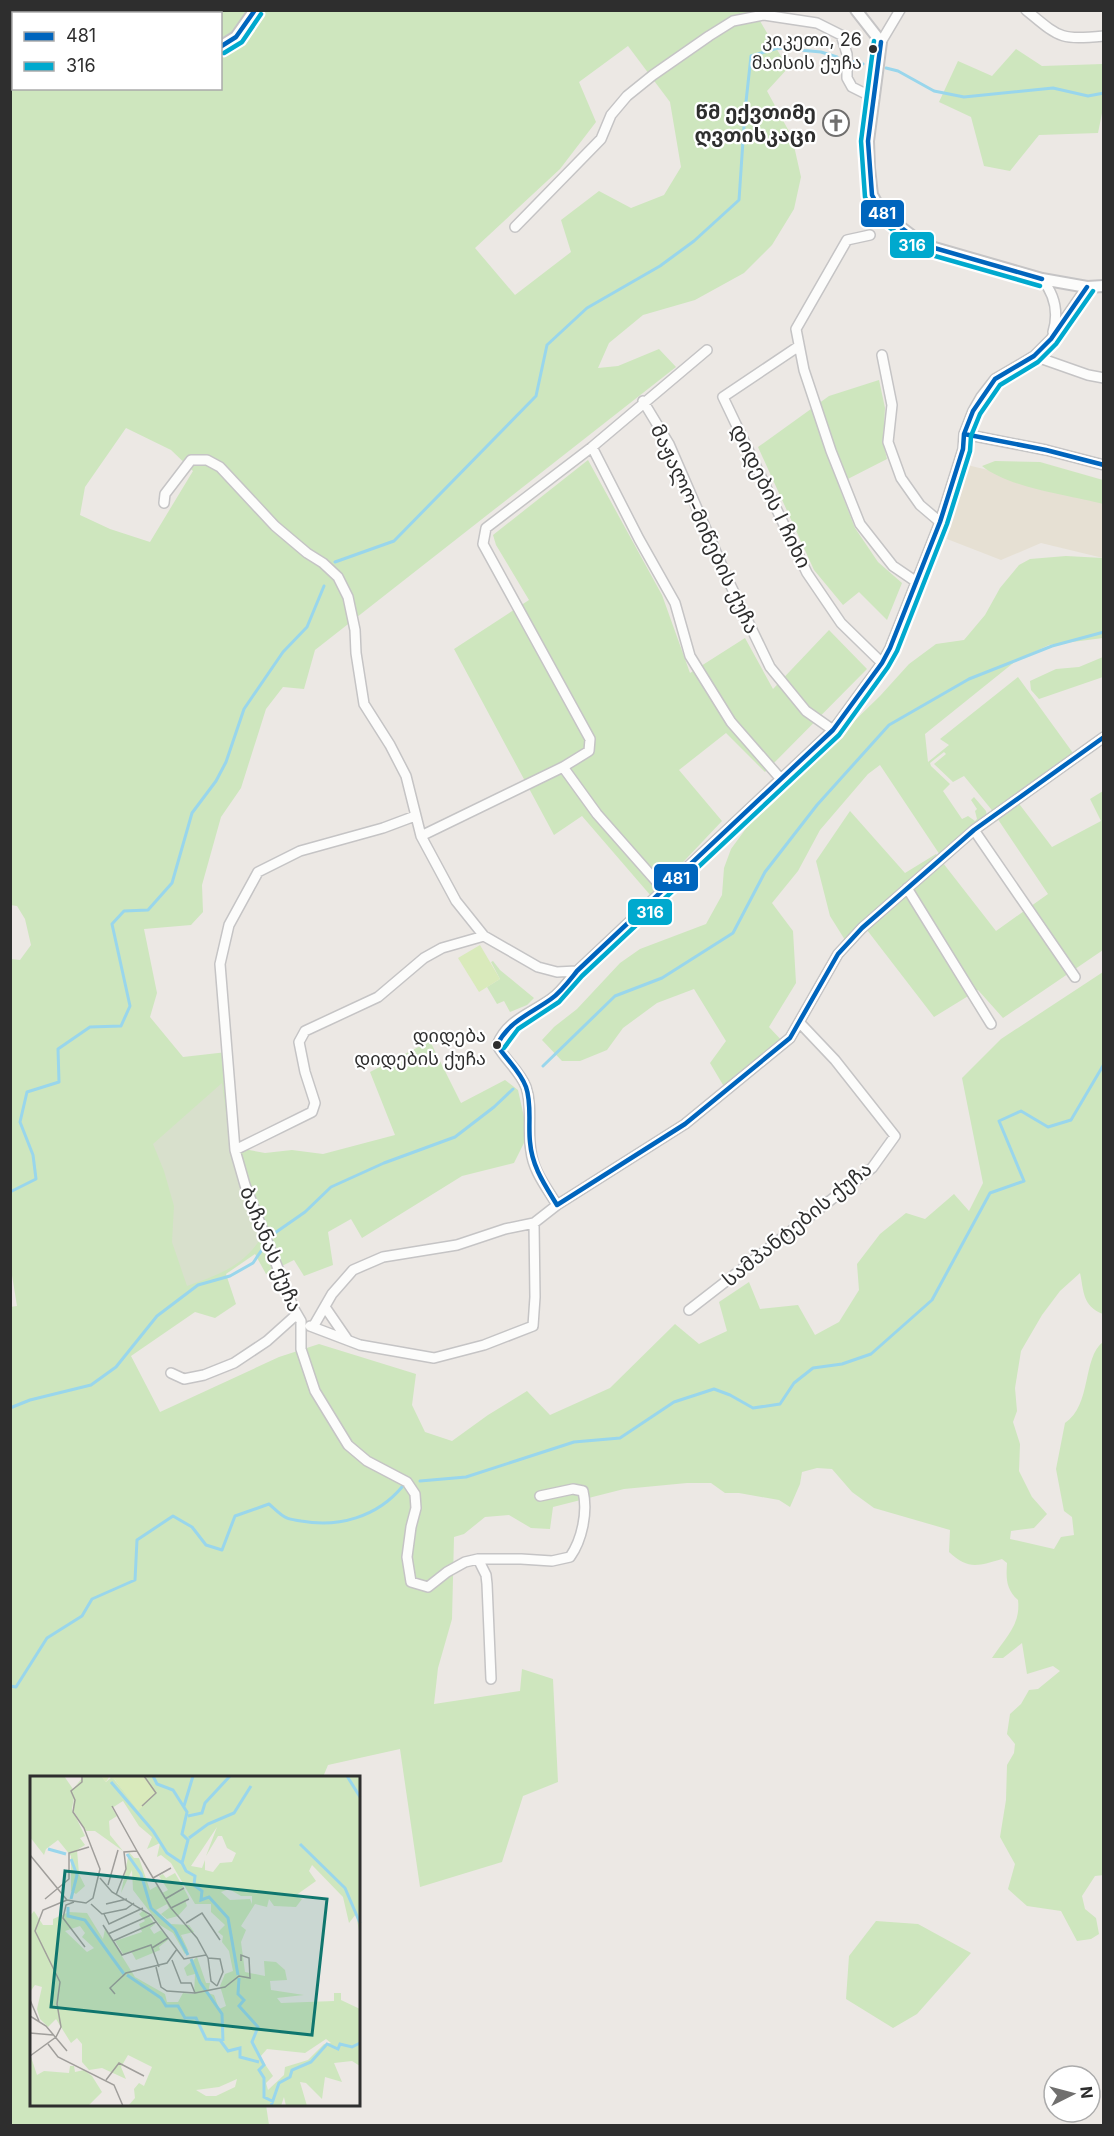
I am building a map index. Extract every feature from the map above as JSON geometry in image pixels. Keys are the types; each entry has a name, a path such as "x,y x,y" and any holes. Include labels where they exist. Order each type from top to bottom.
{"street":[{"path":"222,45 236,37 255,10"},
{"path":"856,10 881,42"},
{"path":"900,10 881,42 868,141 872,195 882,213 924,245 1042,279 1087,287 1104,286"},
{"path":"1026,10 1055,34 1072,39 1104,36"},
{"path":"515,227 601,138 611,115 627,96 708,36 734,21 764,15 816,23 841,35 847,54 847,78 852,87 873,98"},
{"path":"870,235 847,240 796,329 804,370 831,451 860,524 893,566 915,581"},
{"path":"1042,279 1051,290 1056,308 1052,339"},
{"path":"557,1205 536,1169 531,1152 529,1101 525,1085 497,1045 502,1033 508,1026 553,998 577,971 833,730 882,663 890,648 940,522 963,448 964,434 981,397 995,379 1034,356 1052,339 1087,287"},
{"name":"დიდების I ჩიხი","path":"799,346 723,397 807,573 841,623 882,663"},
{"path":"644,401 706,350"},
{"path":"882,355 892,405 888,442 901,478 920,505 940,522"},
{"path":"1034,356 1088,375 1104,378"},
{"name":"მაჟალო-მიწების ქუჩა","path":"421,836 564,767 589,751 590,740 483,544 486,528 592,447 644,401 669,444 729,582 770,667 806,711 833,730"},
{"path":"964,434 1046,450 1104,465"},
{"path":"592,447 675,603 690,656 731,722 780,778"},
{"path":"164,503 165,494 191,460 207,460 220,467 275,526 338,577 348,597 355,630 364,704 406,776 421,836 456,901 484,936 538,967 557,972 577,971"},
{"path":"313,1328 332,1294 353,1270 383,1257 457,1245 505,1229 534,1223 557,1205 685,1124 790,1038 838,954 862,928 974,830 1104,737"},
{"path":"564,767 597,814 664,890"},
{"name":"ბაჩანას ქუჩა","path":"415,816 383,828 300,851 258,872 229,925 220,964 235,1150 245,1185 298,1318 301,1349 315,1391 348,1445 367,1461 407,1482 415,1494 416,1508 407,1557 411,1582 428,1587 447,1572 465,1562 478,1559 552,1562 570,1557 578,1545 585,1502 582,1491 573,1489 540,1496"},
{"path":"974,830 1075,976"},
{"path":"906,888 991,1024"},
{"path":"235,1150 312,1112 315,1103 298,1042 305,1031 378,997 424,958 442,948 484,936"},
{"name":"სამპანტების ქუჩა","path":"689,1310 872,1168 895,1136 835,1060 799,1022"},
{"path":"171,1373 184,1379 204,1375 234,1363 298,1318 313,1328 360,1345 434,1358 484,1345 533,1326 534,1223"},
{"path":"325,1307 347,1339"},
{"path":"478,1559 486,1575 487,1584 491,1679"}],"shaded area":[{"path":"967,465 1103,497 1103,558 1041,543 1001,560 947,539"}],"green space":[{"path":"11,11 754,11 788,68 767,91 792,137 801,177 794,209 772,245 744,273 695,300 643,315 609,343 598,368 618,366 659,349 676,367 315,650 304,689 283,687 266,709 241,788 221,817 202,885 203,912 191,925 144,929 157,993 150,1017 183,1057 227,1052 227,1146 265,1153 292,1150 323,1154 395,1135 370,1072 430,1041 461,1103 505,1080 518,1090 528,1135 514,1163 462,1176 362,1238 351,1219 328,1232 333,1265 304,1276 294,1260 266,1274 255,1254 226,1274 236,1304 215,1318 195,1312 131,1356 160,1412 279,1357 319,1344 416,1374 412,1405 425,1432 452,1441 527,1391 550,1415 610,1388 675,1324 699,1344 727,1331 719,1302 749,1282 760,1309 798,1305 815,1335 839,1322 859,1290 857,1264 880,1234 906,1213 925,1219 954,1194 969,1211 983,1183 962,1078 1001,1039 1103,972 1103,1314 1091,1307 1085,1297 1080,1273 1060,1291 1042,1315 1021,1351 1015,1388 1017,1411 1013,1422 1020,1444 1019,1471 1032,1497 1047,1514 1034,1528 1011,1531 1010,1539 1054,1549 1061,1537 1074,1535 1072,1517 1064,1511 1056,1469 1065,1423 1074,1415 1079,1405 1092,1359 1096,1349 1103,1342 1104,1875 1095,1876 1082,1896 1085,1909 1096,1918 1099,1934 1091,1939 1077,1941 1061,1911 1027,1906 1008,1889 1015,1864 1000,1837 1006,1800 1007,1765 1014,1753 1015,1744 1007,1734 1010,1714 1021,1704 1029,1690 1038,1689 1060,1671 1053,1666 1027,1674 1022,1643 1003,1658 992,1658 1011,1631 1017,1617 1018,1600 1011,1592 1008,1583 1007,1563 1002,1559 980,1565 962,1562 949,1552 950,1530 874,1508 852,1492 832,1469 817,1468 802,1472 800,1484 790,1507 779,1500 725,1493 711,1483 624,1489 553,1507 550,1529 531,1528 509,1515 485,1517 464,1534 454,1537 452,1619 438,1668 434,1704 520,1691 522,1669 553,1679 558,1782 523,1796 502,1862 420,1887 400,1749 328,1765 323,1776 30,1776 30,2106 266,2106 269,2125 11,2125 10,1307 17,1306 11,1269 11,959 20,960 31,945 25,919 17,906 10,905","holes":["628,46 670,102 681,167 664,195 631,208 599,191 561,220 571,252 515,295 475,248 560,169 596,122 579,82","126,428 171,450 193,471 150,542 110,529 80,515 85,487"]},
{"path":"1016,49 1042,66 1103,64 1104,112 1098,133 1039,135 1010,171 984,166 971,117 939,102 958,61 992,76"},
{"path":"879,380 885,408 883,442 887,459 838,484 855,528 878,562 902,583 887,620 859,592 843,605 814,570 758,447 829,396"},
{"path":"588,460 662,595 690,673 745,638 773,689 829,630 867,669 765,772 726,733 679,770 722,821 651,896 582,816 554,835 454,649 529,600 496,545 493,535"},
{"path":"995,461 1040,462 1103,480 1103,504 1023,485 994,474 982,466"},
{"path":"1066,556 1103,558 1103,638 1049,645 1017,660 925,734 928,762 949,745 940,739 1018,677 1073,753 1014,797 1052,847 1101,821 1090,799 1103,791 1103,950 1003,1018 978,990 934,1017 867,930 850,948 830,916 816,861 850,811 905,873 936,854 996,931 1048,894 991,809 964,776 953,782 934,764 946,754 944,752 930,763 950,784 943,791 962,819 968,816 975,821 977,819 975,811 977,809 971,800 974,797 986,811 987,816 940,855 880,765 868,774 820,830 798,871 772,903 793,931 796,983 769,1027 785,1044 729,1095 710,1063 726,1041 694,989 657,1003 623,1028 607,1050 580,1061 562,1061 542,1040 577,1009 620,963 640,949 706,924 722,895 724,868 731,849 758,812 778,790 814,760 880,696 909,664 936,644 964,640 985,615 1000,588 1019,565 1030,559"},
{"path":"1103,657 1103,677 1039,699 1031,690 1030,681 1056,669 1079,667"},
{"path":"480,945 500,979 479,992 458,958"},
{"path":"493,961 500,970 534,998 527,1005 510,1012 504,1001 497,1004 487,987 500,979 491,962"},
{"path":"222,1083 231,1151 261,1238 238,1263 219,1274 187,1286 172,1242 174,1206 153,1144"},
{"path":"876,1921 918,1924 971,1953 917,2014 893,2028 846,1999 849,1956"}],"waterway":[{"path":"335,562 394,541 536,396 547,345 587,308 660,266 694,241 739,200 751,56 778,48 821,52 837,57"},
{"path":"850,61 863,64"},
{"path":"886,68 898,71 934,91 964,97 1053,88 1088,96 1104,93"},
{"path":"10,1192 36,1179 33,1155 20,1122 27,1092 59,1082 58,1049 90,1027 121,1026 130,1006 112,924 124,911 148,910 172,883 192,813 216,781 226,762 244,709 283,652 307,627 324,586"},
{"path":"543,1066 615,996 662,978 733,933 765,872 817,805 889,725 969,679 1052,646 1104,632"},
{"path":"420,1481 466,1477 574,1442 620,1438 674,1402 714,1389 753,1408 780,1404 794,1383 813,1368 842,1364 871,1354 932,1300 990,1193 1024,1181 999,1121 1021,1111 1048,1127 1071,1120 1104,1064"},
{"path":"10,1408 30,1400 91,1385 116,1367 157,1316 198,1285 230,1276 253,1263 272,1235 305,1212 331,1187 384,1163 455,1137 513,1089"},
{"path":"10,1686 16,1687 47,1638 82,1616 92,1599 135,1580 137,1540 173,1516 192,1527 206,1545 222,1550 235,1516 269,1504 282,1516 290,1519 329,1523 369,1513 381,1506 402,1487"}],"transit line":[{"name":"481","path":"222,46 236,37 255,10"},
{"name":"316","path":"224,53 242,42 261,14"},
{"name":"316","path":"874,41 861,141 865,197 876,217 921,252 1040,286"},
{"name":"481","path":"881,42 868,141 872,195 882,213 924,245 1042,279"},
{"name":"481","path":"497,1045 514,1024 558,993 577,971 833,730 882,663 890,648 940,522 963,449 964,434 973,411 995,379 1034,356 1051,339 1087,287"},
{"name":"316","path":"504,1048 518,1029 559,1002 582,976 839,735 897,651 947,524 970,451 971,436 980,414 1000,385 1038,362 1056,344 1093,291"},
{"name":"481","path":"964,434 1046,450 1104,465"},
{"name":"481","path":"557,1205 685,1124 790,1038 838,954 862,928 974,830 1104,737"},
{"name":"481","path":"497,1045 517,1070 526,1087 533,1160 557,1205"}],"place":[{"name":"კიკეთი, 26 მაისის ქუჩა","path":"873,49"},
{"name":"წმ ექვთიმე ღვთისკაცი","path":"836,123"},
{"name":"დიდება დიდების ქუჩა","path":"497,1045"}]}
